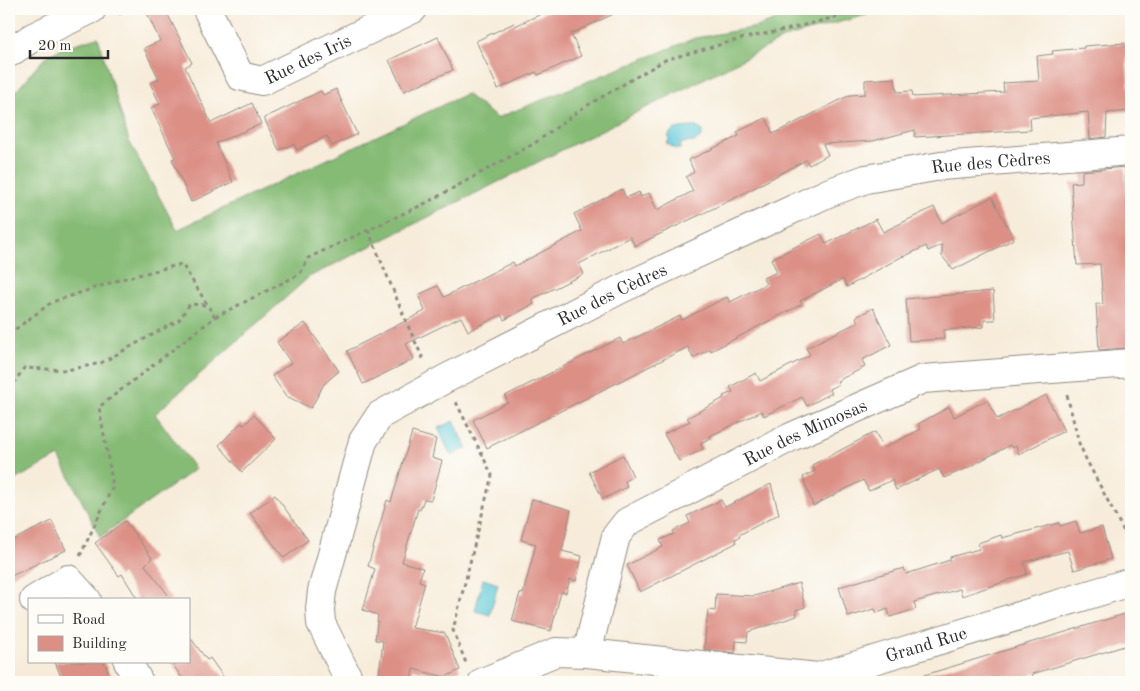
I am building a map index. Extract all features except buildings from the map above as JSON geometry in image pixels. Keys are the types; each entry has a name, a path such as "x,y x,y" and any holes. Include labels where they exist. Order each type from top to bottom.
{"street":[{"path":"9,53 33,37 92,9"},
{"name":"Rue des Iris","path":"207,9 240,76 262,81 412,9"},
{"name":"Rue des Cèdres","path":"350,682 321,623 322,591 363,441 380,415 440,382 621,290 828,193 866,179 941,166 1131,151"},
{"name":"Rue des Mimosas","path":"587,653 616,536 627,522 792,437 923,379 1131,363"},
{"path":"37,598 68,579 85,598"},
{"name":"Grand Rue","path":"475,674 556,652 587,653 818,677 1131,582"},
{"path":"129,664 139,682"}],"path":[{"path":"68,579 113,486 99,407 215,318 300,274 308,258 426,203 526,147 583,108 665,60 744,38 789,29 866,9"},
{"path":"368,230 409,328 492,475 453,630 475,674"},
{"path":"9,334 52,302 122,279 182,264 215,318"},
{"path":"9,390 24,368 67,370 101,363 179,320 190,304 207,304"},
{"path":"1061,368 1079,443 1131,545"}],"green space":[{"path":"805,9 887,9 787,37 309,277 155,414 195,469 100,537 59,456 9,483 9,99 43,60 54,52 98,37 129,141 177,230 466,94 497,118 695,38 757,27"}],"water":[{"path":"696,127 702,130 702,137 694,142 681,143 680,149 676,149 666,143 669,141 669,134 672,131"},
{"path":"454,421 467,448 451,456 438,428"},
{"path":"483,579 498,584 490,615 475,611"}]}
